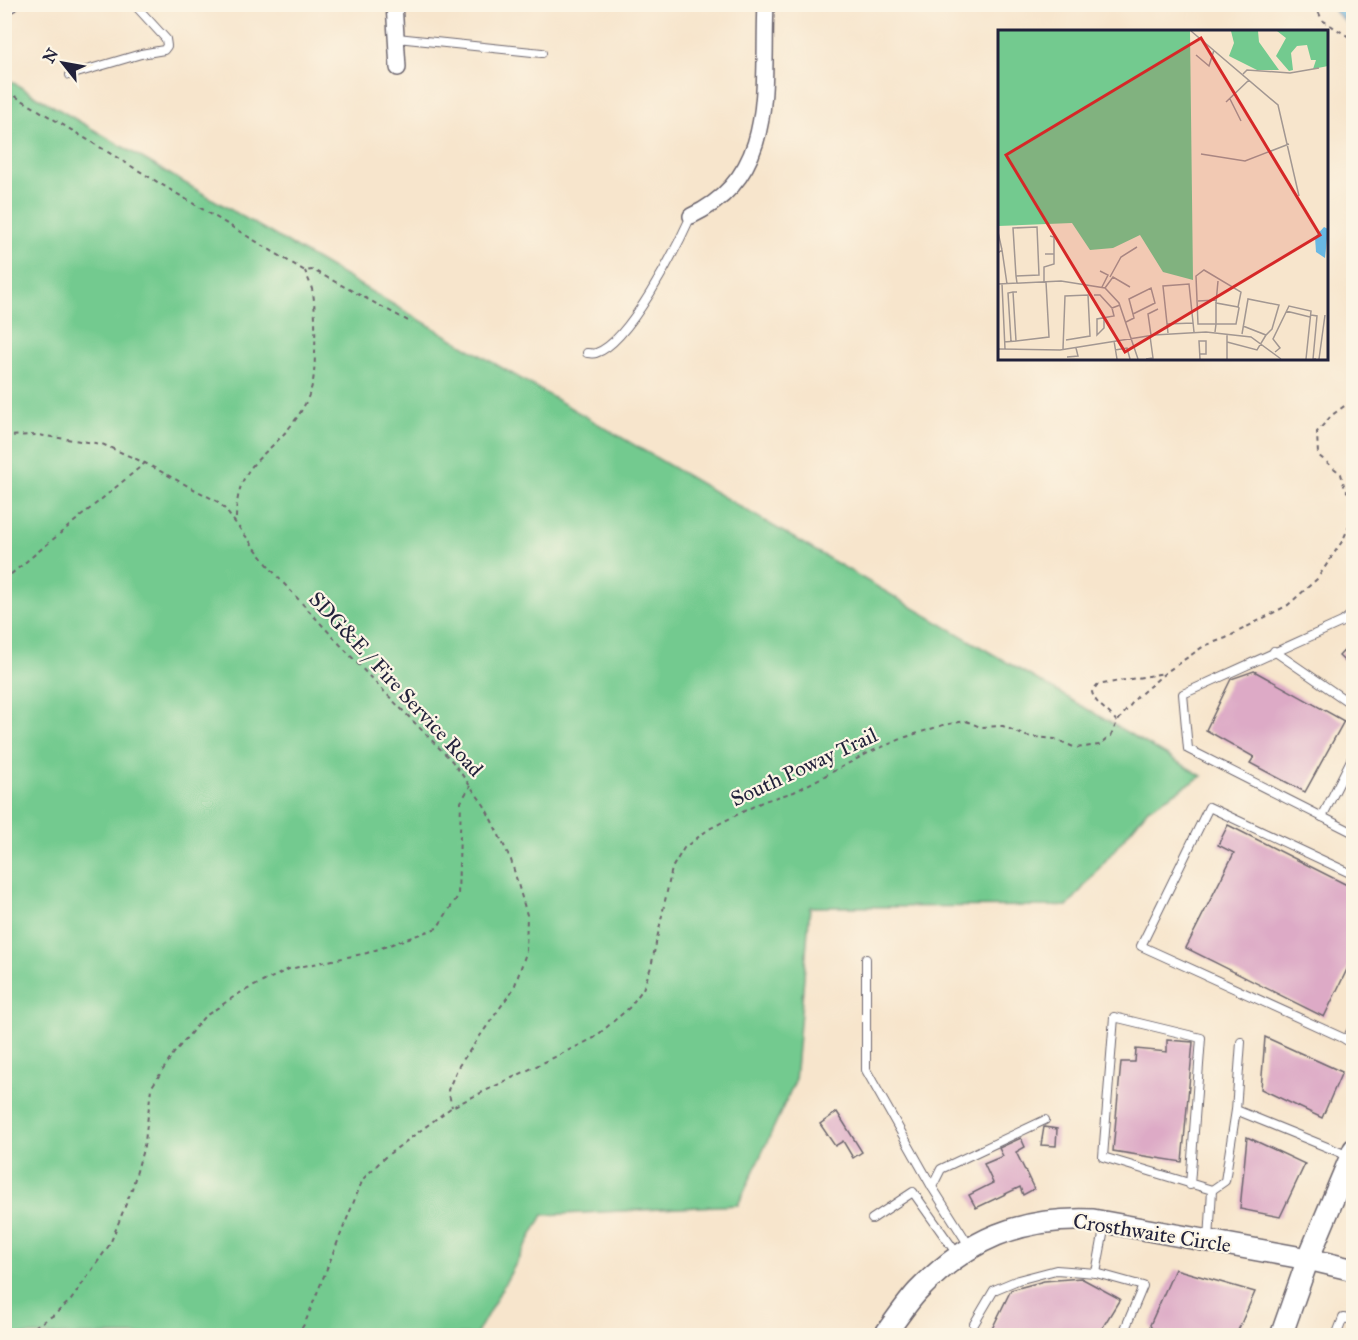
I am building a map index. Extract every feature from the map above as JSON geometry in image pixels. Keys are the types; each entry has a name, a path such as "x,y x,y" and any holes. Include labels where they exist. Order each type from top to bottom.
{"street":[{"path":"4,6 10,4"},
{"path":"394,4 398,68"},
{"path":"691,216 712,205 728,191 747,164 757,143 763,117 766,4"},
{"path":"1281,1335 1308,1260 1351,1159"},
{"name":"Crosthwaite Circle","path":"884,1335 917,1292 964,1251 1020,1225 1070,1219 1106,1222 1353,1270"}],"lane":[{"path":"70,75 141,54 164,50 167,46 166,39 134,4"},
{"path":"397,38 542,53"},
{"path":"587,353 597,353 612,342 630,323 676,249 691,216"},
{"path":"1353,612 1342,622 1183,694 1188,749 1353,833"},
{"path":"1274,651 1353,706"},
{"path":"1322,817 1353,754"},
{"path":"1353,875 1209,807 1141,946 1350,1042 1353,1026"},
{"path":"866,959 866,1070 932,1187 964,1251"},
{"path":"1190,1185 1201,1038 1114,1017 1103,1157 1190,1185 1212,1190 1225,1181 1236,1110 1241,1042"},
{"path":"1236,1110 1351,1159"},
{"path":"932,1187 941,1169 1045,1120"},
{"path":"1209,1241 1212,1190"},
{"path":"872,1219 913,1192 964,1251"},
{"path":"1096,1273 1106,1222"},
{"path":"974,1324 994,1290 1018,1280 1056,1270 1096,1273 1143,1286 1122,1335"},
{"path":"1336,1335 1342,1318 1353,1320"}],"path":[{"path":"1315,4 1322,20 1353,40"},
{"path":"15,96 305,271 313,270 412,323"},
{"path":"236,518 236,502 242,480 257,459 294,422 307,401 314,380 313,293 305,271"},
{"name":"South Poway Trail","path":"297,1335 305,1323 363,1179 385,1157 452,1107 594,1038 629,1008 643,989 651,967 672,868 684,848 709,829 764,801 794,792 906,736 943,725 966,721 980,727 1003,726 1024,736 1055,739 1076,748 1099,745 1111,736 1117,722 1137,698 1165,673 1204,646 1226,638 1288,605 1317,579 1343,540 1349,526 1352,511 1350,495 1345,489 1341,474 1318,455 1317,432 1332,415 1353,399"},
{"name":"SDG&E / Fire Service Road","path":"4,436 38,435 102,444 220,503 275,574 452,761 484,805 511,860 527,915 526,953 514,987 458,1067 448,1090 452,1107"},
{"path":"4,580 145,464"},
{"path":"1117,722 1111,712 1094,700 1092,692 1097,685 1165,673"},
{"path":"19,1335 54,1315 71,1299 110,1244 132,1189 146,1142 151,1088 174,1053 204,1017 238,994 289,969 367,953 437,928 458,896 461,802 470,786"}],"green space":[{"path":"4,78 1202,776 1148,809 1068,906 810,907 795,1081 738,1205 543,1215 476,1335 5,1335"}],"water":[{"path":"1332,5 1353,5 1353,30 1334,10"}],"building":[{"path":"1353,641 1353,669 1339,656"},
{"path":"1254,671 1344,721 1305,792 1250,763 1254,757 1206,730 1231,679"},
{"path":"1228,825 1353,888 1353,957 1324,1017 1186,948 1234,853 1218,845"},
{"path":"1265,1037 1342,1072 1322,1118 1261,1089"},
{"path":"1167,1040 1193,1042 1182,1162 1113,1151 1121,1062 1135,1062 1136,1049 1167,1052"},
{"path":"837,1112 862,1152 853,1158 843,1141 835,1146 820,1124"},
{"path":"1044,1127 1057,1129 1056,1146 1041,1145"},
{"path":"1247,1137 1305,1164 1280,1217 1240,1209"},
{"path":"1021,1138 1025,1147 1016,1152 1034,1189 1023,1195 1020,1187 976,1208 969,1195 993,1183 984,1164 1003,1156 999,1148"},
{"path":"1175,1269 1255,1292 1236,1335 1155,1335 1150,1325"},
{"path":"1081,1278 1120,1299 1098,1335 989,1335 1011,1290 1044,1281"}]}
